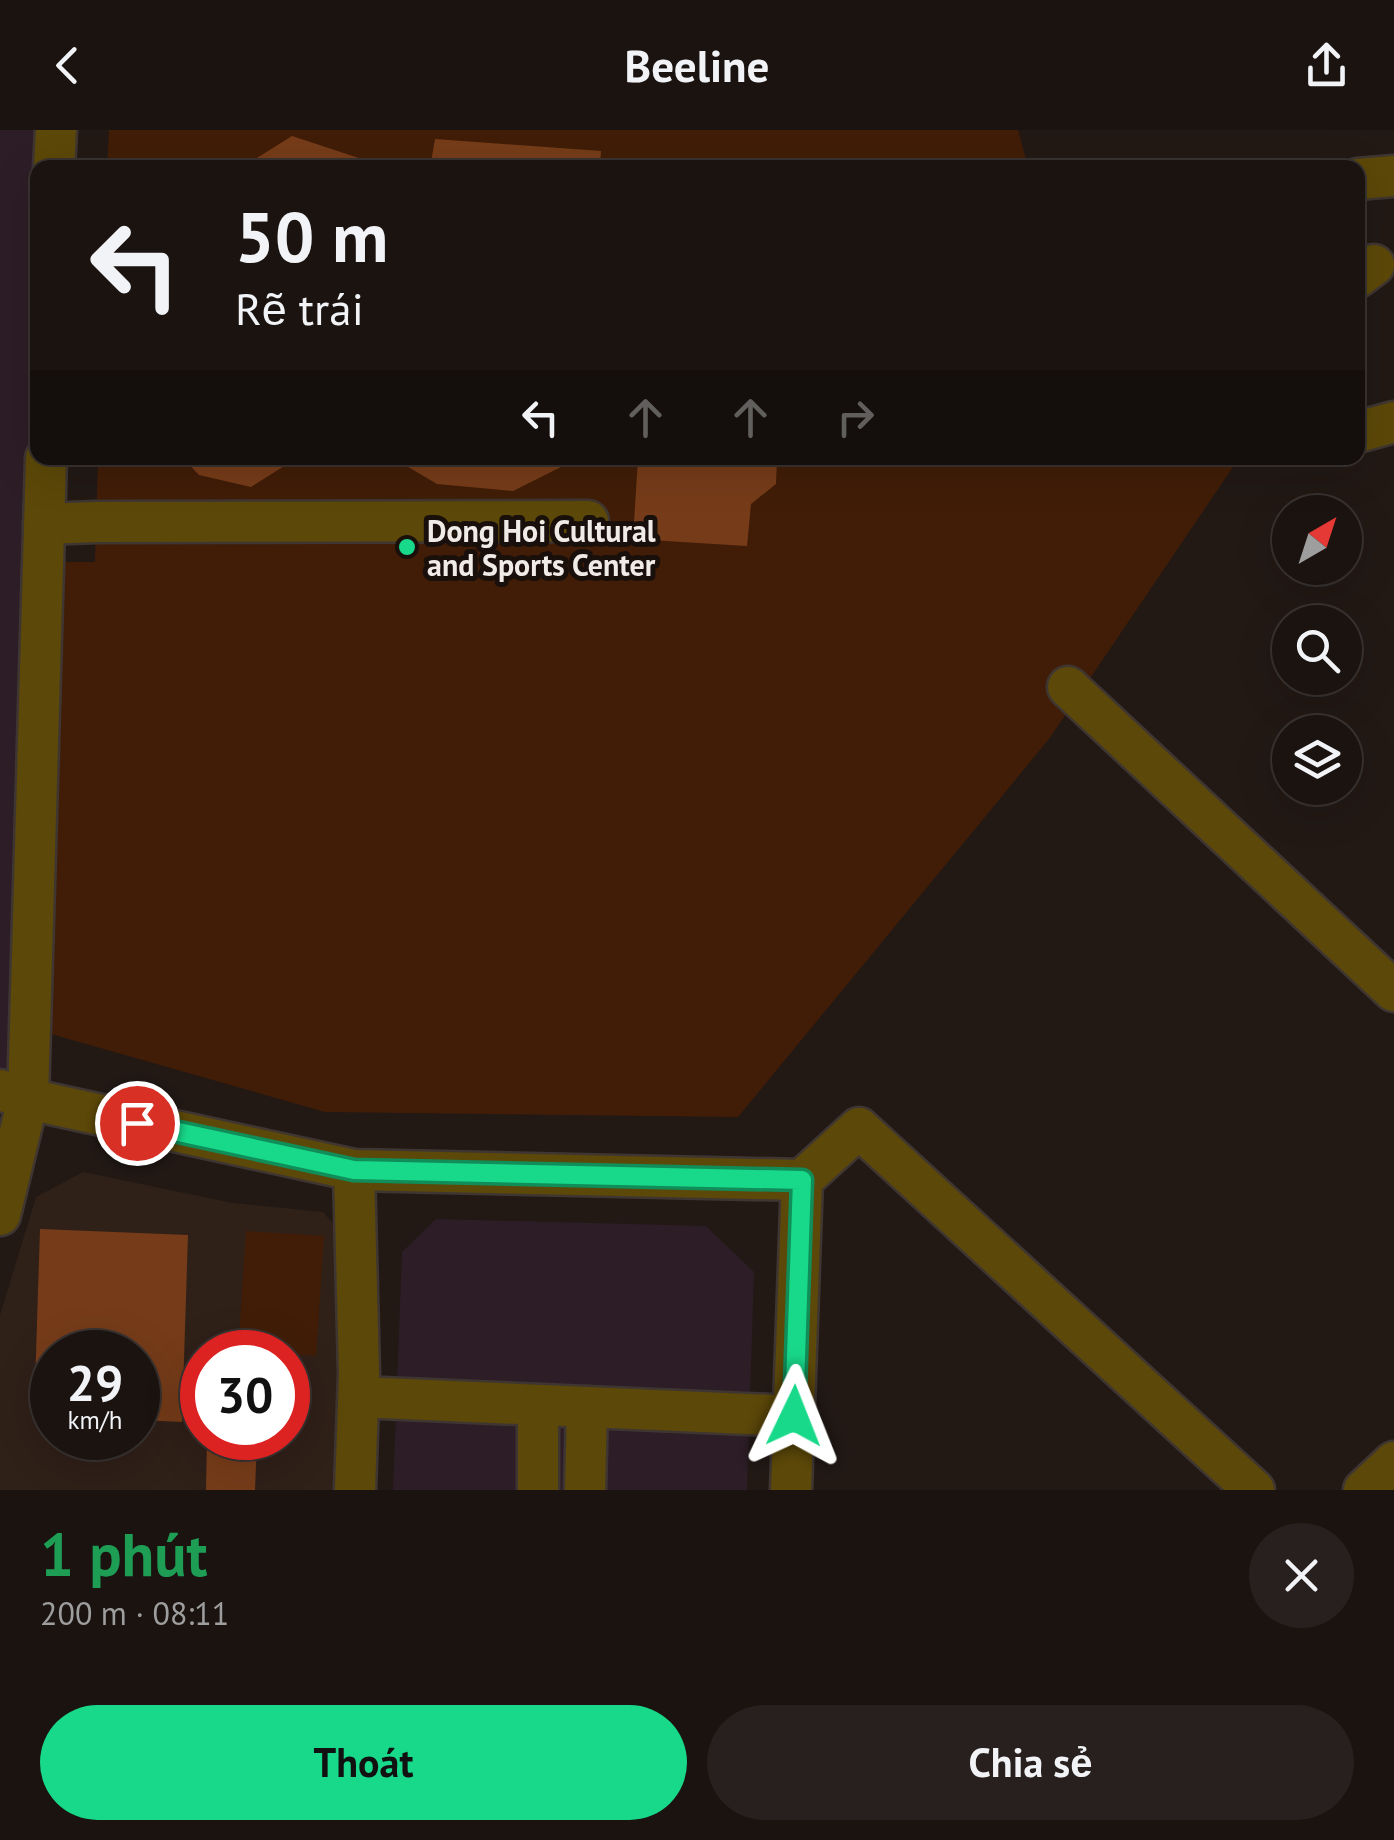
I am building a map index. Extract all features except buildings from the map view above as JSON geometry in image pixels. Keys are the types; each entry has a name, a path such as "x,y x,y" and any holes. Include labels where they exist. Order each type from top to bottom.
{"street":[{"path":"54,160 56,130"},
{"path":"1365,178 1394,176"},
{"path":"1365,430 1394,422"},
{"path":"0,1215 14,1095 46,465"},
{"path":"44,524 588,521"},
{"path":"1068,687 1394,991"},
{"path":"14,1095 354,1170 802,1180 859,1128 1254,1490"},
{"path":"354,1170 359,1398 355,1490"},
{"path":"790,1490 802,1180"},
{"path":"359,1398 794,1416"},
{"path":"538,1404 538,1490"},
{"path":"585,1490 587,1407"},
{"path":"1364,1490 1394,1462"}],"shaded area":[{"path":"0,130 56,130 42,160 30,160 30,465 38,465 28,1099 0,1090"},
{"path":"109,130 1018,130 1026,160 107,160"},
{"path":"98,465 1234,465 1049,739 738,1117 325,1112 30,1028 43,562 95,562"},
{"path":"83,1172 233,1203 323,1212 342,1234 334,1490 0,1490 0,1315 36,1197"},
{"path":"436,1219 706,1226 754,1272 747,1490 393,1490 402,1252"},
{"path":"246,1231 324,1236 316,1356 310,1356 310,1330 239,1330"}],"place":[{"name":"Dong Hoi Cultural and Sports Center","path":"407,547"}],"route":[{"path":"137,1123 354,1170 802,1180 794,1416"}]}
